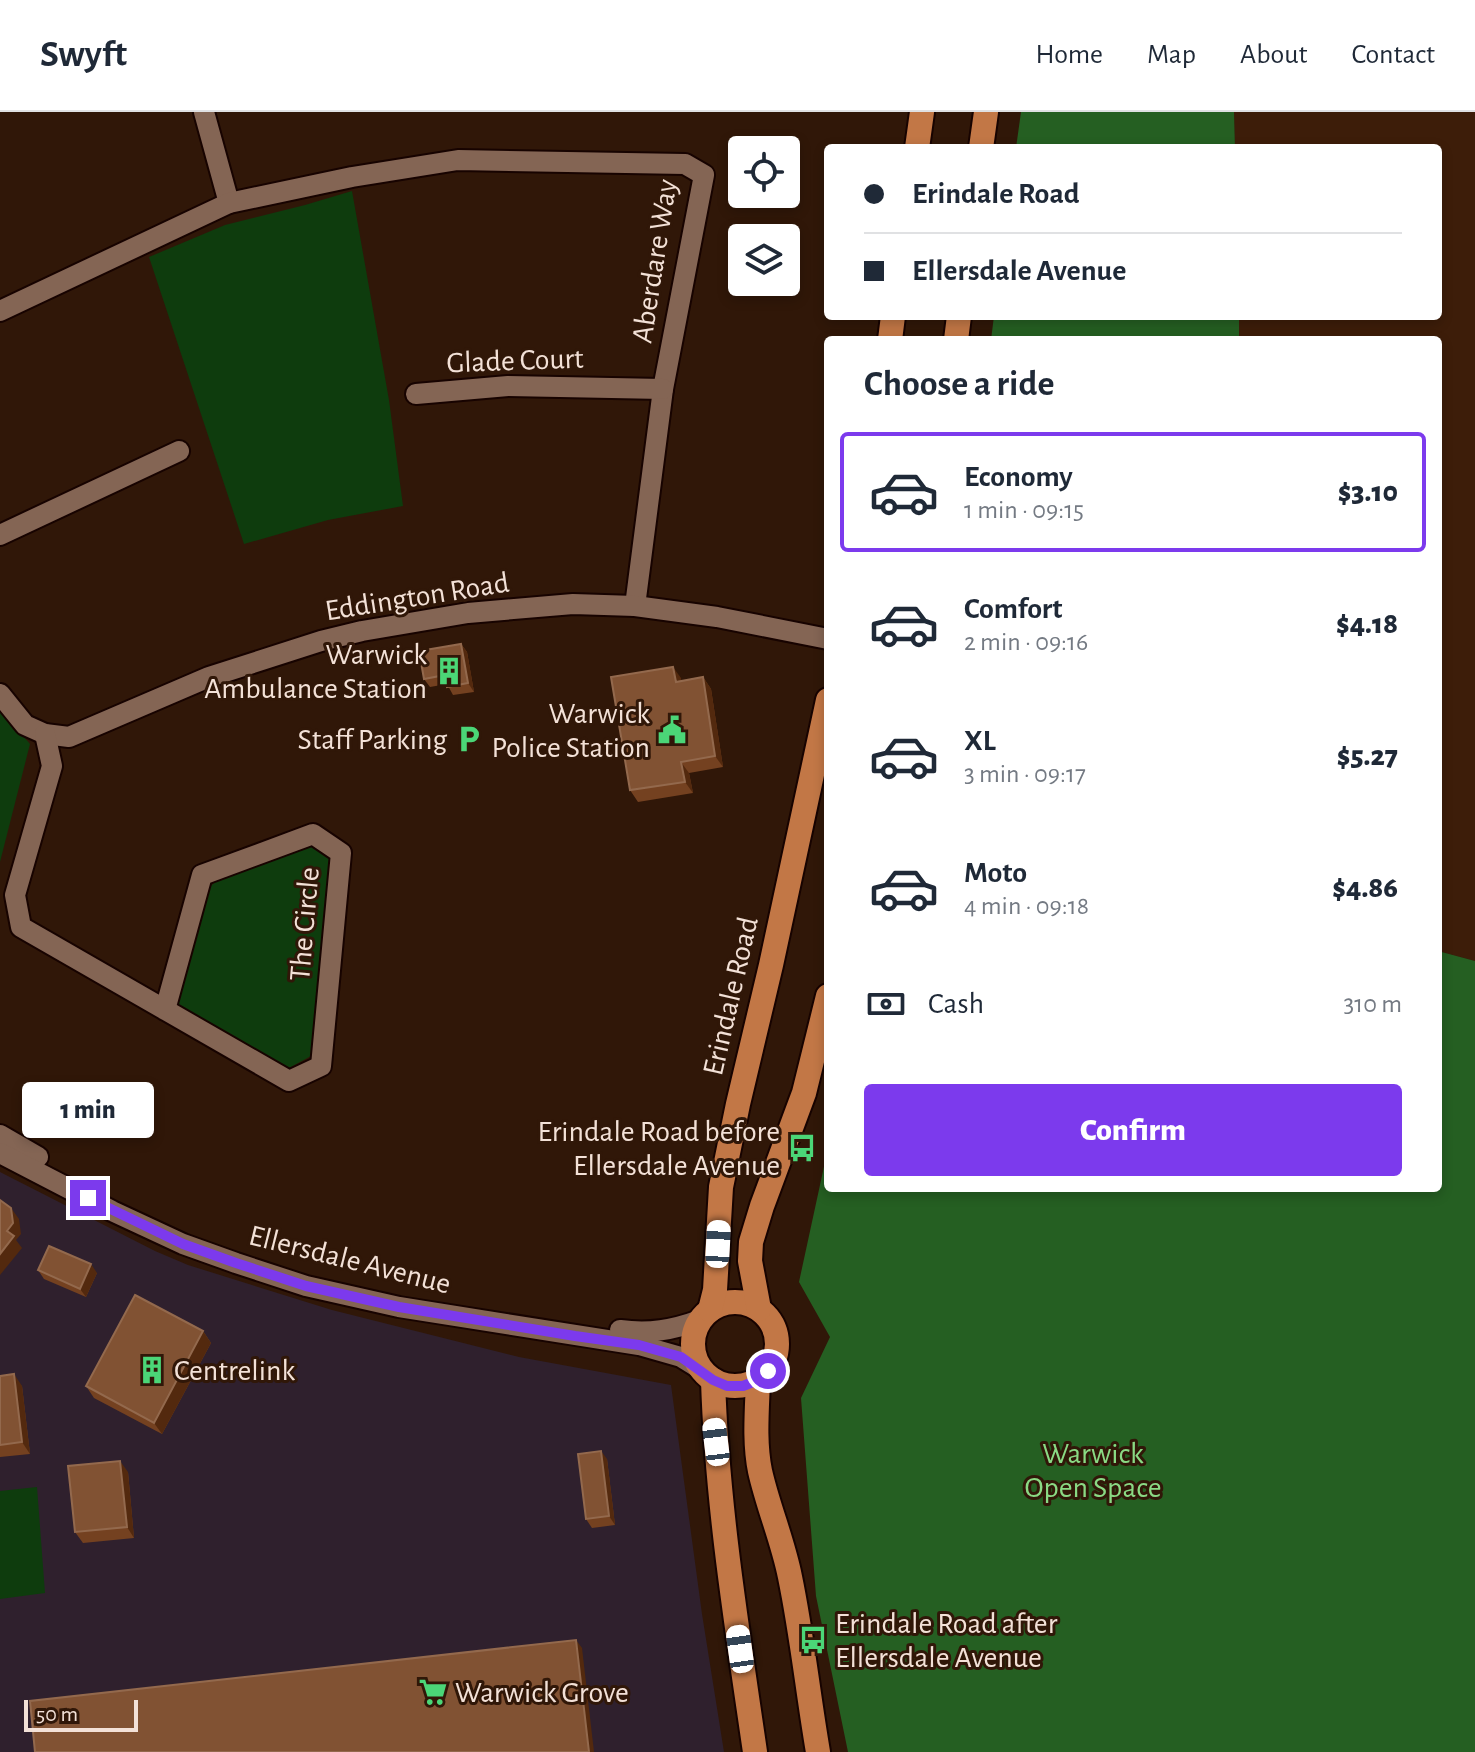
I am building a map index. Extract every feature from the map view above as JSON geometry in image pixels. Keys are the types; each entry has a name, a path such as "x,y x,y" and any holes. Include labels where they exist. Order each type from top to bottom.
{"main road":[{"path":"918,144 922,112"},
{"path":"982,144 986,112"},
{"name":"Erindale Road","path":"755,1752 723,1524 714,1419 707,1375 695,1358 693,1345 695,1332 715,1290 721,1187 824,718"},
{"path":"759,1309 750,1261 751,1242 804,1093 824,1012"},
{"path":"705,1315 722,1304 748,1304 769,1319 776,1331 778,1345 775,1359 758,1380 743,1386 727,1386 707,1375"},
{"path":"758,1380 756,1432 759,1468 787,1562 818,1752"}],"street":[{"path":"204,112 229,203"},
{"name":"Aberdare Way","path":"0,311 229,203 352,177 458,160 685,164 704,175 663,389 635,606"},
{"name":"Glade Court","path":"416,394 508,386 663,389"},
{"path":"0,535 179,451"},
{"name":"Eddington Road","path":"45,734 69,737 209,677 362,631 468,613 573,604 635,606 717,617 824,638"},
{"path":"0,694 25,725 45,734"},
{"name":"The Circle","path":"45,734 52,766 15,895 21,927 165,1010 289,1081 321,1066 341,853 313,834 202,875 165,1010"},
{"name":"Ellersdale Avenue","path":"0,1135 118,1200 188,1232 310,1274 401,1294 640,1333 664,1331 705,1315"},
{"name":"Ellersdale Avenue","path":"0,1153 183,1244 306,1286 399,1307 639,1345 681,1357 707,1375"}],"shaded area":[{"path":"1234,112 1475,112 1475,961 1442,952 1442,336 1239,336 1239,320 1442,320 1442,144 1235,144"},
{"path":"0,1172 188,1265 332,1310 519,1357 671,1385 724,1752 0,1752"}],"green space":[{"path":"1021,112 1234,112 1235,144 1017,144"},
{"path":"352,191 389,400 403,506 328,520 244,544 149,257 225,225"},
{"path":"994,320 1239,320 1239,336 992,336"},
{"path":"0,709 30,744 0,862"},
{"path":"311,845 329,850 337,858 311,1056 289,1068 175,1007 209,888 218,879"},
{"name":"Warwick Open Space","path":"1442,952 1475,961 1475,1752 848,1752 816,1596 801,1398 830,1337 799,1282 824,1166 824,1192 1442,1192"},
{"path":"37,1487 45,1593 0,1599 0,1491"}],"building":[{"name":"Warwick Ambulance Station","path":"461,644 468,683 447,687 445,675 424,679 419,651"},
{"name":"Warwick Police Station","path":"673,667 676,682 703,677 715,756 681,762 685,782 630,790 611,677"},
{"path":"0,1200 11,1208 13,1223 7,1231 14,1236 0,1254"},
{"path":"49,1246 91,1264 80,1289 38,1270"},
{"name":"Centrelink","path":"135,1295 203,1331 154,1423 86,1386"},
{"path":"14,1374 22,1442 0,1445 0,1376"},
{"path":"601,1451 609,1516 586,1519 578,1454"},
{"path":"120,1461 127,1527 75,1532 68,1466"},
{"name":"Warwick Grove","path":"576,1640 589,1752 35,1752 30,1701"}],"place":[{"name":"Warwick Ambulance Station","path":"449,671"},
{"name":"Warwick Police Station","path":"672,730"},
{"name":"Staff Parking","path":"469,739"},
{"name":"Erindale Road before Ellersdale Avenue","path":"802,1148"},
{"name":"Centrelink","path":"152,1370"},
{"name":"Erindale Road after Ellersdale Avenue","path":"813,1640"},
{"name":"Warwick Grove","path":"433,1692"}],"route":[{"path":"88,1198 183,1244 306,1286 399,1307 666,1351 727,1386 743,1386 758,1380 768,1371"}]}
